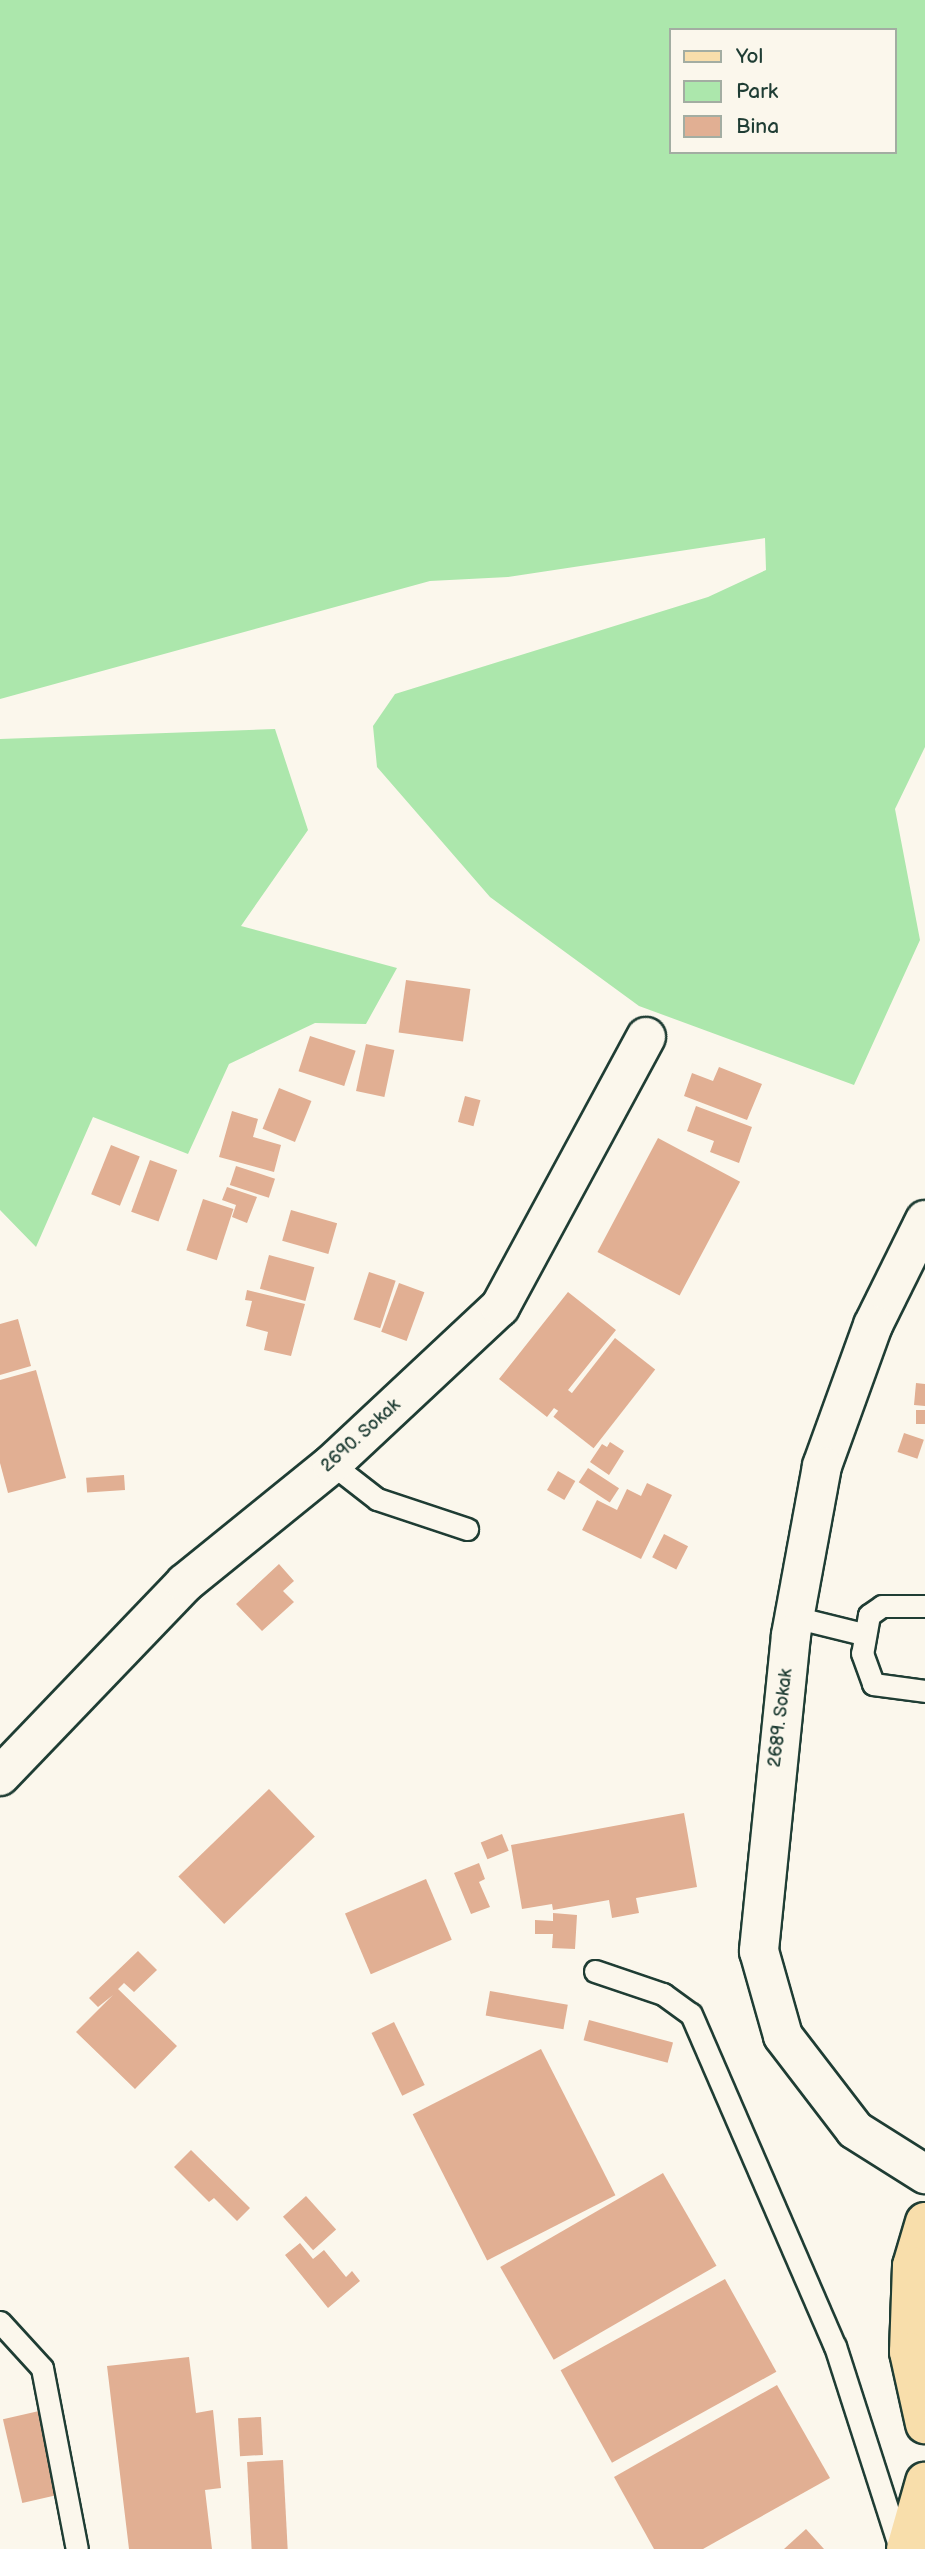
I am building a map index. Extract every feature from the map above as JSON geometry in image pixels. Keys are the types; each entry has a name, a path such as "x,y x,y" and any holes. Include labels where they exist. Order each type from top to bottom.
{"main road":[{"name":"2690. Sokak","path":"0,1776 185,1583 332,1464 500,1307 646,1037"},
{"name":"2689. Sokak","path":"925,1220 873,1325 822,1466 794,1617 759,1951 783,2036 855,2130 925,2174"},
{"path":"925,2222 912,2266 909,2353 925,2424"},
{"path":"906,2549 925,2482"}],"lane":[{"path":"332,1464 377,1499 467,1529"},
{"path":"925,1606 882,1606 869,1615 863,1634 862,1653 873,1684 925,1691"},
{"path":"794,1617 863,1634"},
{"path":"595,1972 663,1994 691,2014 835,2346 900,2549"},
{"path":"0,2322 42,2368 77,2549"}],"green space":[{"path":"0,0 925,0 925,747 895,809 920,940 854,1085 639,1006 490,897 377,767 373,726 395,694 708,597 766,570 765,538 508,577 430,581 0,699"},
{"path":"275,729 308,830 241,926 397,968 366,1024 315,1023 229,1064 188,1154 93,1117 36,1247 0,1210 0,739"}],"building":[{"path":"406,980 470,989 463,1042 399,1032"},
{"path":"310,1036 356,1051 344,1086 299,1071"},
{"path":"366,1044 394,1050 384,1097 356,1091"},
{"path":"719,1067 762,1084 747,1120 684,1096 692,1073 713,1081"},
{"path":"279,1088 311,1101 295,1142 263,1129"},
{"path":"465,1096 480,1100 473,1126 458,1122"},
{"path":"696,1106 752,1127 739,1163 710,1152 714,1141 687,1131"},
{"path":"232,1111 258,1119 253,1137 281,1145 274,1172 219,1157"},
{"path":"658,1138 740,1182 680,1296 597,1252"},
{"path":"111,1145 140,1157 120,1206 91,1194"},
{"path":"150,1160 177,1170 158,1222 131,1212"},
{"path":"236,1166 275,1179 269,1198 230,1185"},
{"path":"227,1187 257,1197 247,1223 232,1217 236,1205 222,1200"},
{"path":"203,1199 233,1209 217,1260 186,1250"},
{"path":"291,1210 337,1223 328,1254 282,1241"},
{"path":"269,1255 314,1267 305,1301 260,1289"},
{"path":"369,1272 396,1281 380,1328 354,1320"},
{"path":"399,1283 424,1292 407,1341 381,1332"},
{"path":"247,1290 305,1304 291,1356 264,1350 268,1332 246,1326 252,1301 245,1300"},
{"path":"568,1292 616,1330 568,1390 573,1394 560,1412 554,1408 547,1417 499,1379"},
{"path":"18,1319 31,1366 0,1375 0,1324"},
{"path":"615,1338 655,1369 594,1448 553,1417"},
{"path":"36,1370 66,1478 8,1493 0,1463 0,1380"},
{"path":"916,1383 925,1384 925,1406 914,1405"},
{"path":"916,1410 925,1410 925,1424 916,1424"},
{"path":"904,1433 924,1440 917,1459 897,1452"},
{"path":"610,1442 624,1451 609,1475 590,1462 602,1444 607,1447"},
{"path":"588,1468 619,1488 610,1502 579,1482"},
{"path":"558,1471 575,1481 564,1500 547,1490"},
{"path":"124,1475 125,1490 87,1493 86,1478"},
{"path":"647,1483 672,1495 641,1559 582,1530 597,1500 617,1510 627,1489 641,1496"},
{"path":"664,1534 688,1546 676,1569 652,1557"},
{"path":"279,1564 294,1581 283,1591 294,1602 262,1631 236,1604"},
{"path":"269,1789 315,1836 224,1924 178,1877"},
{"path":"684,1813 697,1887 636,1898 639,1913 612,1918 609,1900 553,1910 552,1904 522,1909 511,1845"},
{"path":"502,1834 509,1851 487,1859 481,1843"},
{"path":"479,1863 485,1879 479,1882 490,1907 471,1914 454,1873"},
{"path":"426,1879 452,1940 371,1974 345,1913"},
{"path":"553,1913 577,1915 575,1949 552,1948 553,1934 535,1934 535,1920 553,1921"},
{"path":"138,1951 157,1970 134,1992 124,1983 118,1989 177,2046 135,2089 76,2032 113,1995 98,2007 89,1998"},
{"path":"490,1991 568,2005 563,2029 486,2016"},
{"path":"589,2020 673,2043 668,2063 584,2040"},
{"path":"394,2022 425,2085 402,2096 372,2033"},
{"path":"541,2049 615,2195 487,2260 413,2114"},
{"path":"191,2150 250,2208 237,2221 214,2198 209,2202 174,2167"},
{"path":"663,2173 716,2266 554,2360 500,2267"},
{"path":"306,2196 336,2229 313,2250 283,2217"},
{"path":"300,2243 313,2259 324,2250 346,2277 352,2271 360,2281 328,2308 285,2255"},
{"path":"725,2279 776,2372 612,2463 561,2370"},
{"path":"189,2357 196,2413 213,2410 221,2488 205,2490 212,2549 129,2549 107,2366"},
{"path":"777,2385 830,2478 703,2549 654,2549 614,2477"},
{"path":"39,2411 58,2495 22,2503 3,2419"},
{"path":"261,2417 263,2455 240,2456 238,2418"},
{"path":"283,2460 288,2549 252,2549 247,2462"},
{"path":"806,2529 824,2549 784,2549"}]}
